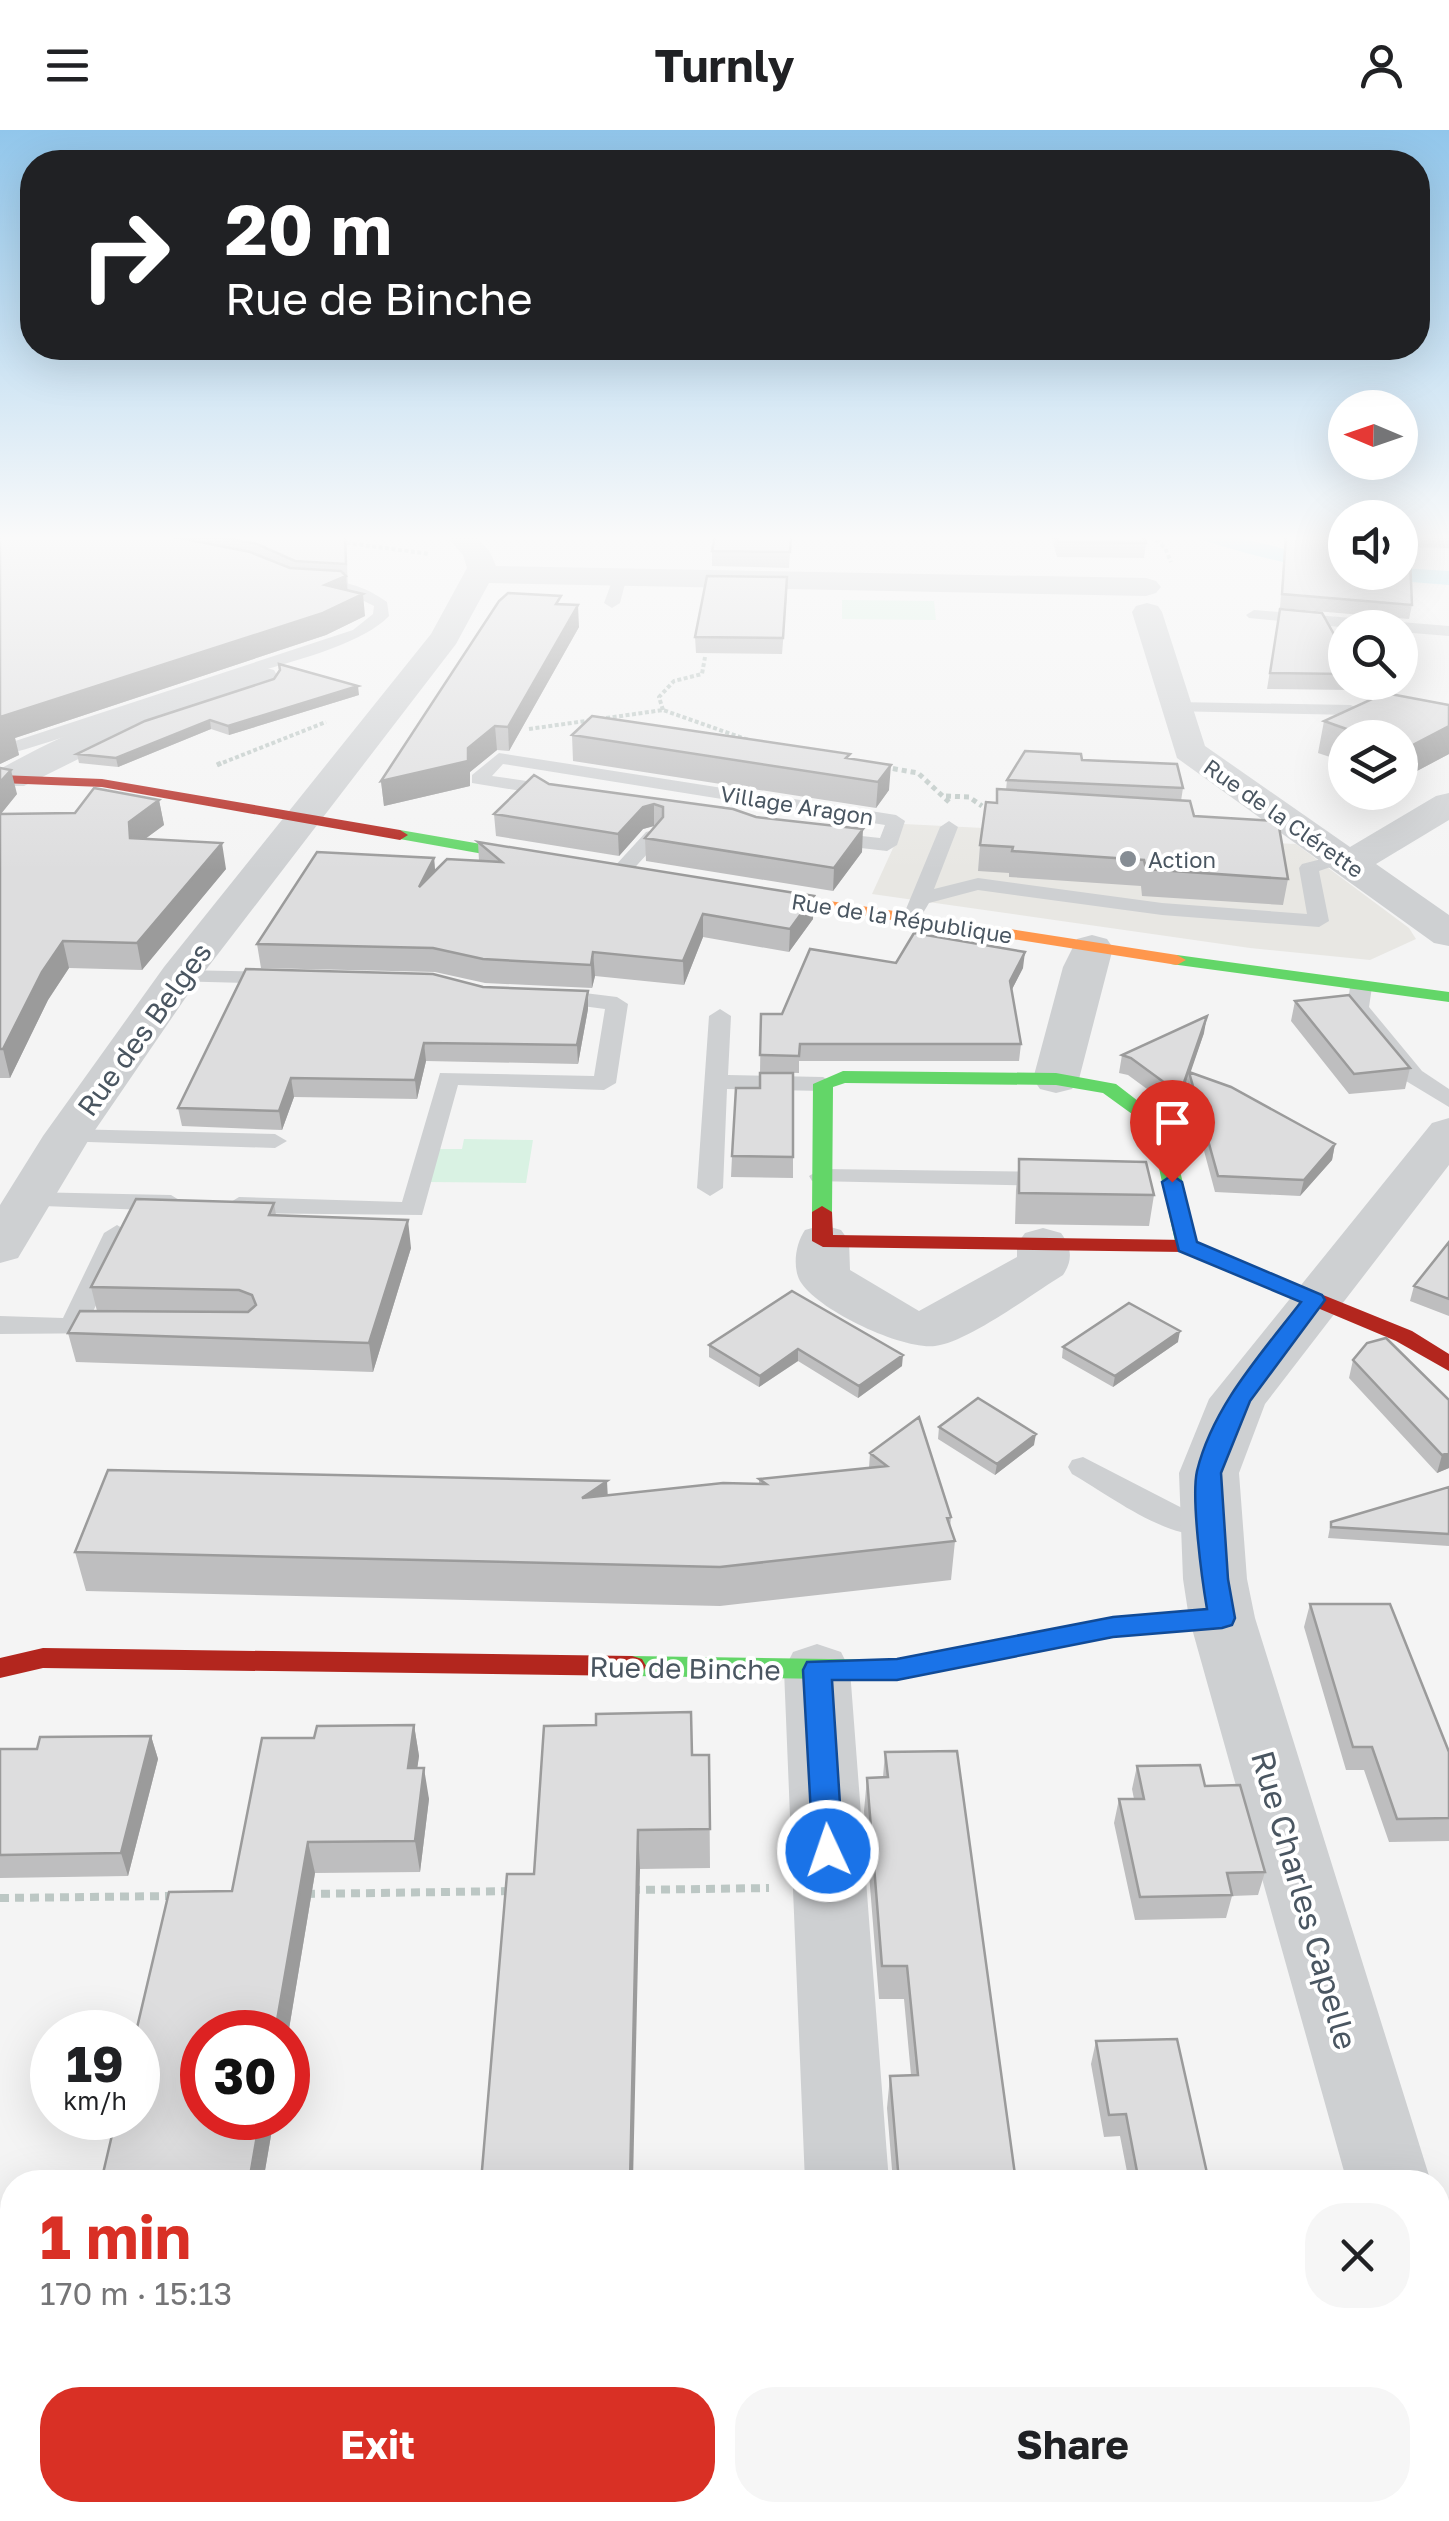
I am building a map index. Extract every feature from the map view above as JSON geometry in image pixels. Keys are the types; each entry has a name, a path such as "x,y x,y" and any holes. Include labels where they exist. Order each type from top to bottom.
{"street":[{"name":"Rue des Belges","path":"0,1246 67,1136 180,976 437,648"},
{"name":"Rue de la Clérette","path":"1160,648 1189,751 1266,820 1341,860 1449,934"},
{"path":"4,769 228,685 262,677"},
{"path":"4,769 611,871"},
{"path":"1341,860 1363,856 1449,804"},
{"name":"Rue de la République","path":"717,888 1092,948 1449,998"},
{"path":"1056,1079 1092,948"},
{"path":"1042,1244 1044,1264 934,1329 915,1330 894,1322 824,1276 820,1093 823,1084 844,1077 1056,1079 1108,1088 1159,1125 1162,1181 1187,1246"},
{"path":"1222,1618 1214,1579 1209,1473 1238,1399 1449,1133"},
{"path":"824,1241 1187,1246 1404,1336 1449,1364"},
{"name":"Rue de Binche","path":"0,1668 44,1658 897,1670 1113,1627 1222,1618"},
{"name":"Rue Charles Capelle","path":"1222,1618 1384,2170"},
{"path":"817,1670 846,2170"}],"lane":[{"path":"4,769 68,732 190,686 313,648"},
{"path":"1176,706 1351,710"},
{"name":"Village Aragon","path":"499,758 694,788 896,821 887,845 664,823 552,796 547,790 478,779 499,758"},
{"name":"Village Aragon","path":"611,871 664,823 694,788"},
{"path":"910,919 923,898 949,827"},
{"path":"923,898 978,884 1162,909 1319,921 1309,868 1341,860"},
{"path":"180,976 298,979"},
{"path":"1361,986 1358,1008 1414,1076 1449,1100"},
{"path":"28,1200 412,1210 448,1078 604,1083 617,1004 580,997 523,995"},
{"path":"710,1188 720,1016"},
{"path":"716,1082 823,1084"},
{"path":"67,1136 275,1142"},
{"path":"822,1176 1074,1180"},
{"path":"72,1326 117,1233"},
{"path":"0,1325 130,1328"},
{"path":"1083,1466 1178,1520 1212,1524"}],"path":[{"path":"663,710 659,696 674,681 702,674 705,657"},
{"path":"209,768 312,727 391,706"},
{"path":"499,758 525,730 663,710 760,744"},
{"path":"882,767 918,773 946,796 952,810 949,827"},
{"path":"612,1890 830,1887"},
{"path":"296,1894 534,1891"},
{"path":"0,1898 178,1896"}],"shaded area":[{"path":"904,824 1296,844 1409,928 1416,939 1370,960 1250,948 872,894"}],"green space":[{"path":"464,1139 533,1140 526,1183 428,1182 435,1149 462,1149"}],"building":[{"path":"0,648 216,648 0,717"},
{"path":"468,648 554,648 508,727 495,726 468,748 468,761 381,781"},
{"path":"1274,648 1328,648 1328,674 1270,673"},
{"path":"279,664 358,686 228,726 210,720 116,758 77,754 145,721 274,679"},
{"path":"1418,699 1449,705 1449,726 1418,742 1418,720 1324,721 1370,700"},
{"path":"592,716 850,754 846,758 891,765 878,782 572,735"},
{"path":"1025,751 1081,754 1082,760 1177,764 1183,788 1007,780"},
{"path":"0,768 11,770 0,782"},
{"path":"534,775 549,784 733,809 756,817 863,829 834,868 645,838 663,817 663,807 654,804 643,807 618,834 494,814"},
{"path":"94,788 159,800 129,822 130,838 222,843 137,943 63,941 0,1049 0,814 75,813"},
{"path":"997,789 1190,801 1194,816 1278,821 1288,879 1146,869 1144,860 1012,851 1013,847 980,845 986,802 997,803"},
{"path":"478,842 814,896 790,929 703,914 683,961 593,952 591,965 483,959 433,948 257,944 317,852 434,858 419,887 447,859 502,862"},
{"path":"914,933 1025,952 1010,981 1021,1044 800,1044 799,1056 760,1055 761,1014 782,1014 810,949 896,963"},
{"path":"246,969 433,974 483,987 588,991 577,1045 424,1043 415,1080 291,1078 279,1111 178,1108"},
{"path":"1349,995 1410,1068 1354,1074 1295,1001"},
{"path":"1207,1016 1180,1094 1122,1055"},
{"path":"1189,1072 1231,1087 1335,1144 1304,1180 1218,1176"},
{"path":"760,1073 793,1073 793,1157 732,1156 736,1088 760,1088"},
{"path":"1019,1159 1146,1162 1154,1195 1019,1193"},
{"path":"136,1199 274,1203 269,1215 408,1220 369,1343 68,1333 80,1311 248,1312 256,1305 252,1295 239,1290 91,1287"},
{"path":"1449,1242 1449,1299 1414,1286"},
{"path":"792,1291 903,1355 859,1386 798,1349 760,1376 709,1345"},
{"path":"1129,1303 1180,1331 1115,1376 1063,1347"},
{"path":"1386,1338 1449,1400 1449,1453 1442,1455 1353,1360 1367,1343"},
{"path":"978,1398 1036,1434 997,1464 939,1427"},
{"path":"919,1417 955,1541 720,1567 75,1552 108,1470 607,1481 582,1498 723,1483 766,1484 759,1479 887,1466 870,1453"},
{"path":"1449,1487 1449,1534 1331,1527 1331,1522"},
{"path":"1310,1604 1390,1604 1449,1752 1449,1818 1397,1819 1372,1747 1353,1747"},
{"path":"691,1712 692,1755 709,1755 710,1829 638,1830 630,2170 482,2170 507,1874 534,1874 544,1726 596,1725 596,1714"},
{"path":"414,1725 408,1768 424,1768 415,1841 308,1842 279,2010 180,2010 180,2140 256,2140 251,2170 104,2170 111,2140 160,2140 160,2010 141,2010 169,1892 232,1891 262,1738 314,1738 317,1726"},
{"path":"151,1736 121,1853 0,1855 0,1749 37,1749 40,1737"},
{"path":"957,1751 1014,2170 898,2170 890,2076 918,2075 907,1966 882,1966 867,1778 888,1777 885,1752"},
{"path":"1200,1765 1205,1786 1240,1785 1265,1872 1227,1873 1232,1895 1140,1897 1119,1799 1144,1799 1137,1766"},
{"path":"1177,2039 1206,2170 1137,2170 1126,2114 1109,2115 1096,2041"}],"traffic: fast":[{"path":"400,835 551,861"},
{"path":"1177,960 1449,997"},
{"path":"822,1212 823,1084 843,1077 1056,1079 1109,1088 1159,1125 1187,1246"},
{"path":"632,1666 897,1670 1113,1627 1222,1618"}],"traffic: slow":[{"path":"740,892 1177,960"}],"traffic: jam":[{"path":"0,779 102,783 400,835"},
{"path":"822,1212 823,1241 1187,1246 1404,1336 1449,1364"},
{"path":"0,1668 43,1658 632,1666"}],"place":[{"name":"Action","path":"1128,859"}],"route":[{"path":"828,1851 817,1670 897,1670 1113,1627 1222,1618 1214,1579 1209,1473 1238,1399 1314,1300 1187,1246 1172,1182"}]}
